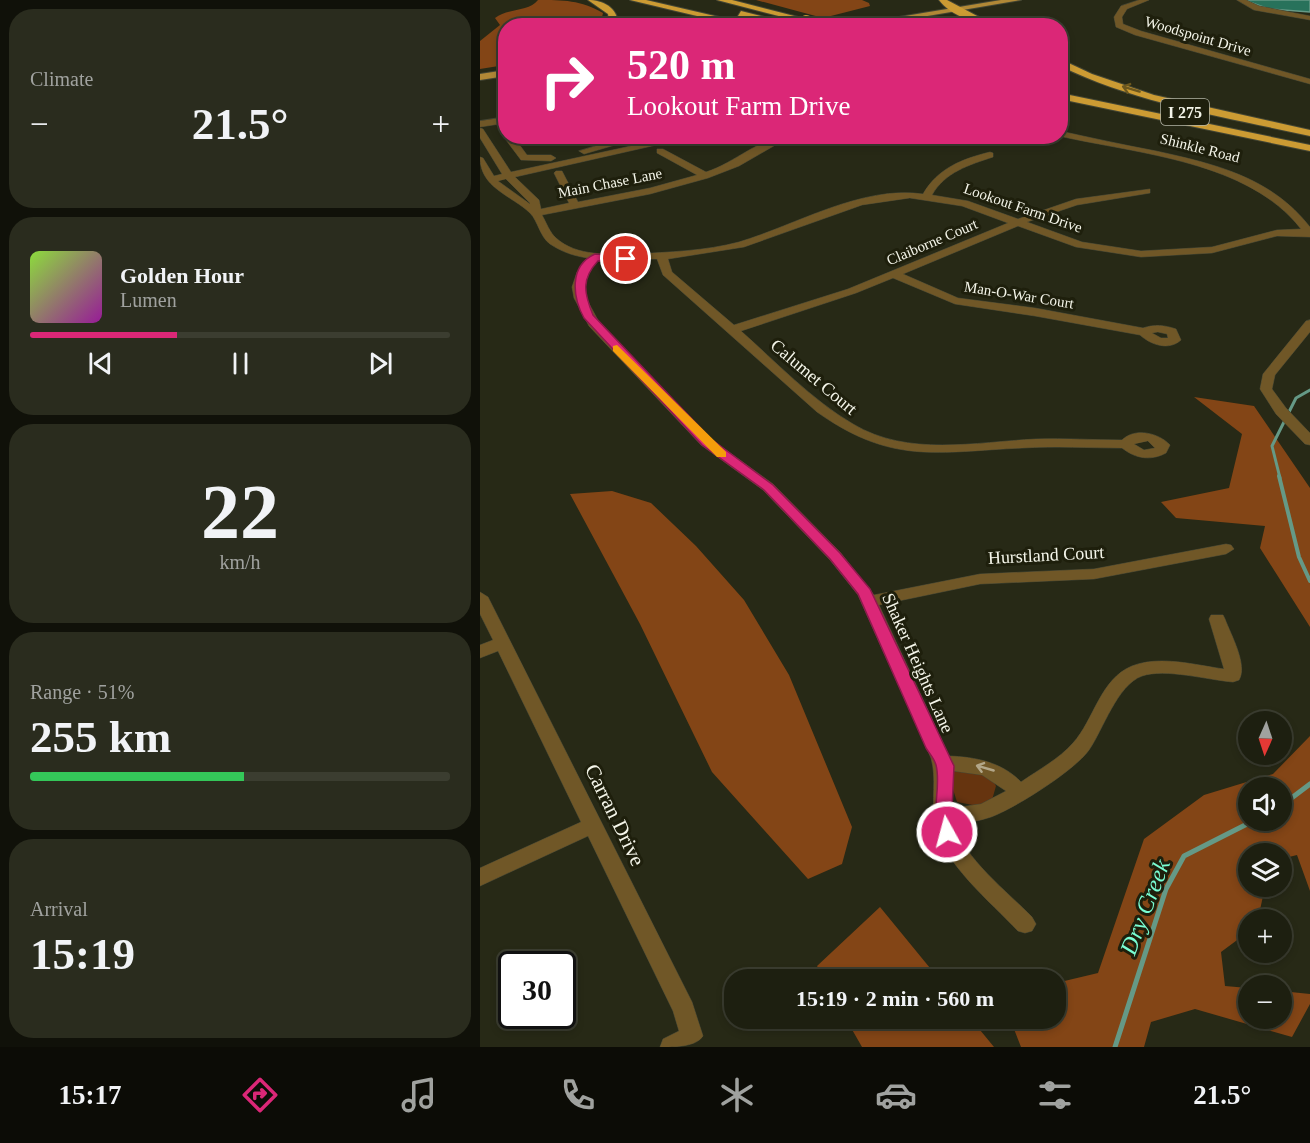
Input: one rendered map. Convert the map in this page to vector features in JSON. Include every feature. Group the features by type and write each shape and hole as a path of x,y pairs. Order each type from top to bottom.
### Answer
{"highway":[{"path":"592,0 610,10 614,18"},
{"path":"634,0 719,18"},
{"path":"680,0 756,18"},
{"path":"721,0 791,18"},
{"path":"739,0 800,18"},
{"path":"948,5 975,18"},
{"path":"1068,65 1107,82 1151,95 1310,134"},
{"name":"I 275","path":"1081,88 1223,119 1310,134"},
{"name":"I 275","path":"1068,98 1309,148"},
{"path":"1068,108 1309,148"}],"main road":[{"path":"848,18 980,0"},
{"path":"887,18 948,5 1004,0"},
{"path":"948,5 1017,0"},
{"path":"480,77 498,74"},
{"path":"480,82 498,79"}],"street":[{"name":"Woodspoint Drive","path":"1145,0 1124,8 1118,17 1119,25 1138,33 1310,82"},
{"path":"1241,0 1257,8 1310,18"},
{"path":"480,124 498,121"},
{"name":"Lookout Farm Drive","path":"480,131 508,176 535,202 536,213"},
{"name":"Shinkle Road","path":"1068,136 1205,164 1243,176 1262,186 1289,208 1310,233"},
{"path":"513,144 519,154 535,160 574,154 612,144"},
{"path":"493,179 655,144"},
{"name":"Main Chase Lane","path":"536,213 648,194 705,176 748,159 771,144"},
{"path":"660,151 705,176"},
{"path":"927,195 932,183 943,173 990,155"},
{"name":"Lookout Farm Drive","path":"480,160 500,189 536,213 554,243 572,252 595,257 626,259 712,251 754,242 875,198 927,195 964,202 1080,245 1141,254 1212,250 1277,233 1310,233"},
{"path":"559,173 575,205"},
{"name":"Claiborne Court","path":"732,330 852,291 1063,205 1146,191"},
{"name":"Shaker Heights Lane","path":"595,257 583,272 578,287 580,298 595,326 706,442 768,487 835,556 865,593 944,763 947,832 956,849 1025,924"},
{"name":"Calumet Court","path":"662,257 667,273 843,427 880,443 926,449 1038,443 1125,444"},
{"name":"Man-O-War Court","path":"893,274 955,301 1035,312 1144,332"},
{"path":"1310,324 1269,374 1266,389 1281,411 1310,441"},
{"name":"Hurstland Court","path":"868,602 980,579 1094,574 1226,549"},
{"name":"Carran Drive","path":"480,597 684,1009 692,1036 671,1047"},
{"path":"945,817 986,810 1079,750 1117,687 1130,674 1156,669 1233,676 1232,662 1217,619"},
{"path":"480,652 502,643"},
{"path":"944,763 989,768 1004,776 1018,791"},
{"path":"480,877 594,825"}],"shaded area":[{"path":"538,0 572,2 587,5 603,13 602,18 498,18 498,22 495,18 534,4"},
{"path":"756,0 862,0 870,6 823,18"},
{"path":"1244,0 1310,0 1310,12 1269,9"},
{"path":"498,27 498,66 480,69 480,41"},
{"path":"1194,397 1254,406 1310,488 1310,627 1260,548 1265,526 1176,518 1161,502 1229,488 1242,434"},
{"path":"612,491 651,503 696,546 744,600 789,675 852,827 842,864 808,879 712,772 640,624 570,494"},
{"path":"1310,736 1310,891 1297,855 1292,856 1292,843 1238,843 1238,897 1263,897 1260,909 1238,909 1238,939 1221,952 1225,986 1238,987 1238,1021 1195,1009 1151,1022 1144,1047 1021,1047 1014,1029 1066,1029 1066,981 1098,973 1144,839 1204,795 1238,785 1238,831 1292,831 1292,777 1263,777 1273,774 1282,765 1292,765 1292,754"},
{"path":"954,770 978,772 988,776 996,786 992,800 978,806 957,802 952,786"},
{"path":"880,907 931,969 819,969 817,966"},
{"path":"1292,992 1310,994 1310,1004 1292,1037 1264,1029 1292,1029"},
{"path":"852,1029 979,1029 994,1047 862,1047"}],"waterway":[{"name":"Dry Creek","path":"1280,478 1272,446 1296,398 1310,390"},
{"name":"Dry Creek","path":"1279,476 1299,557 1310,581"},
{"name":"Dry Creek","path":"1292,798 1310,784"},
{"name":"Dry Creek","path":"1115,1047 1166,889 1184,856 1238,829"}],"slow traffic":[{"path":"617,348 721,455"}],"route":[{"path":"626,259 595,257 586,267 579,282 579,293 588,316 706,442 768,487 835,556 865,593 934,748 945,766 943,810 947,832"}]}
